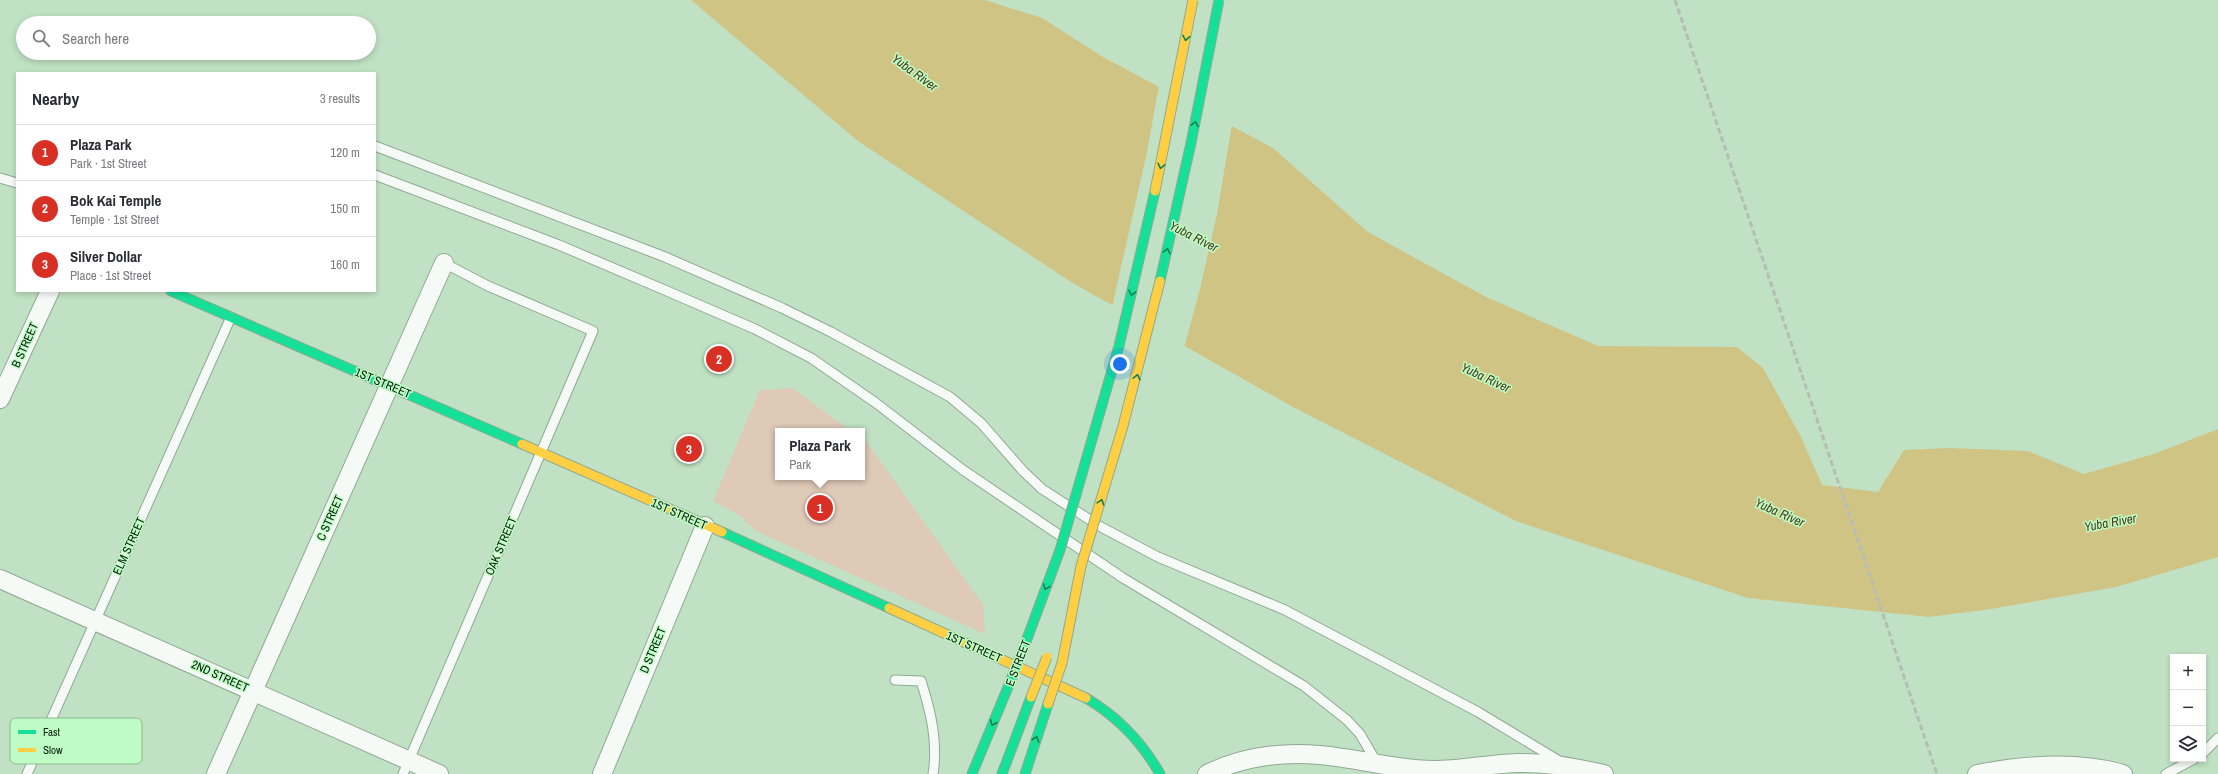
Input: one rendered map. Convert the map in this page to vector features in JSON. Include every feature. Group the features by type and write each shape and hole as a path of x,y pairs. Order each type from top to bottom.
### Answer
{"main road":[{"name":"E STREET","path":"972,774 1024,647 1060,550 1103,409 1127,318 1162,159 1193,0"},
{"path":"1060,622 1081,566 1109,480 1138,374 1182,190 1219,0"},
{"name":"1ST STREET","path":"173,292 390,386 705,526 1098,704 1129,729 1145,749 1160,774"},
{"path":"1025,774 1062,663 1081,566"},
{"name":"E STREET","path":"1002,774 1048,653"}],"street":[{"name":"C STREET","path":"216,774 444,263"},
{"name":"B STREET","path":"0,399 50,292"},
{"name":"D STREET","path":"602,774 705,526"},
{"name":"2ND STREET","path":"0,579 96,620 252,691 406,768 439,774"},
{"path":"1207,774 1240,760 1267,755 1317,754 1377,764 1433,770 1486,770 1517,763 1569,766 1604,774"},
{"path":"1977,774 2018,768 2065,770 2095,768 2123,774"}],"lane":[{"path":"376,146 665,257 782,308 831,332 956,400 981,423 1023,471 1042,489 1101,527 1158,557 1285,610 1466,705 1569,766"},
{"path":"376,175 559,245 667,290 755,329 811,358 876,403 963,470 1123,578 1304,686 1347,720 1360,734 1377,764"},
{"path":"0,178 16,183"},
{"name":"OAK STREET","path":"406,768 593,331 488,286 444,263"},
{"name":"ELM STREET","path":"52,718 231,317"},
{"path":"895,680 921,681 930,710 936,753 933,774"},
{"path":"2206,749 2217,739"},
{"path":"2166,774 2188,762"},
{"name":"ELM STREET","path":"27,774 31,764"}],"shaded area":[{"path":"792,388 847,428 775,428 775,480 865,480 866,441 983,605 985,634 756,531 739,515 713,501 760,390"}],"water":[{"name":"Yuba River","path":"691,0 985,0 1042,18 1103,57 1273,148 1368,232 1486,297 1598,346 1737,347 1763,368 1801,437 1822,485 1878,492 1904,450 1949,448 2028,451 2084,474 2154,454 2218,429 2218,557 2116,587 1991,609 1929,617 1748,598 1516,521 1293,407 1071,282 858,141"}],"pier":[{"path":"1159,85 1232,124 1217,214 1200,289 1184,348 1112,307 1147,152"}],"railway":[{"path":"1675,0 1937,774"}],"traffic: fast":[{"path":"1160,281 1191,143 1219,0"},
{"path":"1060,550 1119,346 1155,191"},
{"path":"173,292 522,444"},
{"path":"722,532 889,608"},
{"path":"1024,647 1060,550"},
{"path":"1008,687 1024,647"},
{"path":"972,774 1008,687"},
{"path":"1002,774 1031,697"},
{"path":"1086,698 1109,713 1128,731 1145,751 1160,774"},
{"path":"1025,774 1048,704"}],"traffic: slow":[{"path":"1155,191 1193,0"},
{"path":"1081,566 1123,426 1160,281"},
{"path":"522,444 722,532"},
{"path":"1062,663 1081,566"},
{"path":"889,608 1086,698"},
{"path":"1031,697 1047,657"},
{"path":"1048,704 1062,663"}],"place":[{"name":"Bok Kai Temple","path":"719,359"},
{"name":"Silver Dollar","path":"689,449"},
{"name":"Plaza Park","path":"820,508"}]}
